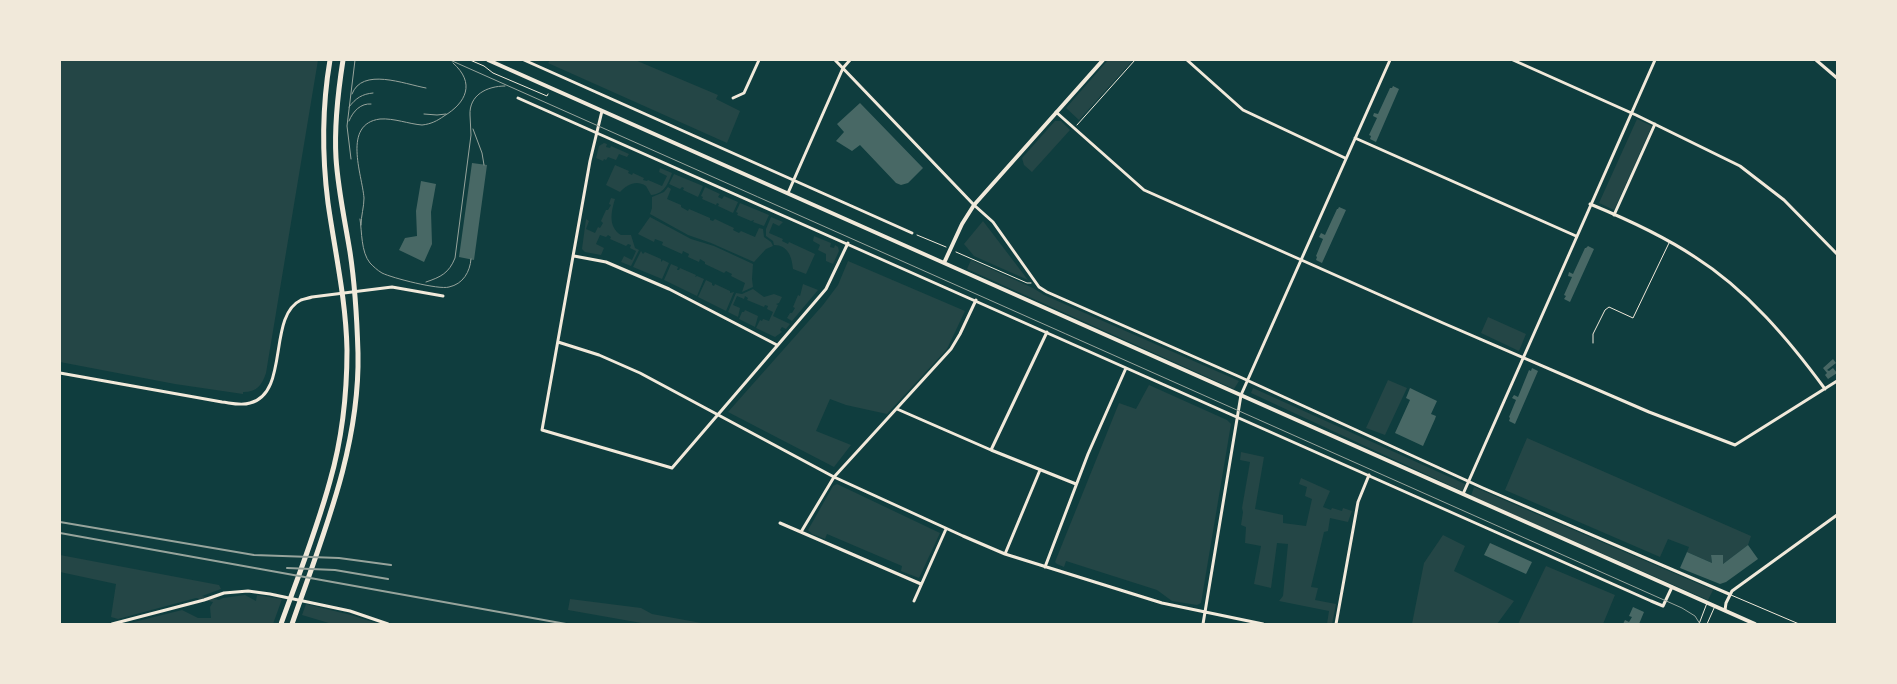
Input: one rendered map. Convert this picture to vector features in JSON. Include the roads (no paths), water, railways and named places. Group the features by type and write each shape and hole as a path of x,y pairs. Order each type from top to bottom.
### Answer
{"main road":[{"path":"281,624 330,480 341,425 345,381 347,350 342,293 328,204 323,143 324,105 330,60"},
{"path":"292,624 340,480 352,431 357,382 358,355 355,291 336,157 337,112 343,60"}],"street":[{"path":"488,60 1755,624"},
{"path":"524,60 912,233"},
{"path":"733,98 744,93 759,60"},
{"path":"835,60 974,205 993,222 1036,283 1047,292 1468,482 1729,594"},
{"path":"788,193 843,68 850,60"},
{"path":"944,263 962,224 974,205 1103,60"},
{"path":"1187,60 1243,110 1345,158"},
{"path":"1203,624 1241,395 1390,60"},
{"path":"1513,60 1655,124 1740,166 1784,200 1837,254"},
{"path":"1463,494 1655,60"},
{"path":"1816,60 1837,78"},
{"path":"518,98 1663,606 1672,587"},
{"path":"602,111 596,131 542,430 672,468 826,289 848,243"},
{"path":"1056,112 1144,190 1649,412 1735,445 1837,381"},
{"path":"1614,215 1655,124"},
{"path":"1355,138 1576,236"},
{"path":"1590,204 1670,242 1696,257 1734,286 1762,312 1825,389"},
{"path":"574,256 606,262 669,289 777,345"},
{"path":"60,374 222,402 248,404 262,397 270,386 283,328 293,307 301,301 342,293 392,287 443,296"},
{"path":"801,532 834,477 951,348 960,334 976,300"},
{"path":"991,450 1047,332"},
{"path":"558,342 599,355 640,373 834,477 1005,554 1162,604 1263,624"},
{"path":"1045,567 1076,484 1126,368"},
{"path":"897,409 1076,484"},
{"path":"1005,554 1040,470"},
{"path":"1336,624 1358,502 1369,476"},
{"path":"1725,610 1729,594 1733,590 1837,515"},
{"path":"780,524 921,584"},
{"path":"914,601 946,528"},
{"path":"112,624 232,592 259,592 294,598 350,611 388,624"}],"lane":[{"path":"1593,343 1593,334 1605,310 1609,307 1633,318 1637,313 1670,242"},
{"path":"1729,594 1799,624"},
{"path":"1699,624 1708,603"},
{"path":"1707,624 1715,606"}],"tram line":[{"path":"351,159 347,126 355,60"},
{"path":"450,60 1682,608 1695,616 1700,624"},
{"path":"361,225 364,198 357,151 361,130 368,123 380,119 425,125 436,121 452,111 463,99 466,85 460,70 453,63"},
{"path":"352,94 357,86 365,81 374,79 396,81 426,88"},
{"path":"426,282 444,274 455,258 471,135 470,108 480,93 498,86 505,86"},
{"path":"349,107 360,97 373,93"},
{"path":"349,121 358,108 371,104"},
{"path":"424,114 446,114"},
{"path":"473,129 482,153 484,165"},
{"path":"360,219 363,248 367,258 377,270 387,275 426,285 449,287 465,277 471,259"}],"railway":[{"path":"60,522 254,555 339,558 391,565"},
{"path":"60,533 566,624"},
{"path":"287,568 335,570 388,579"}]}
